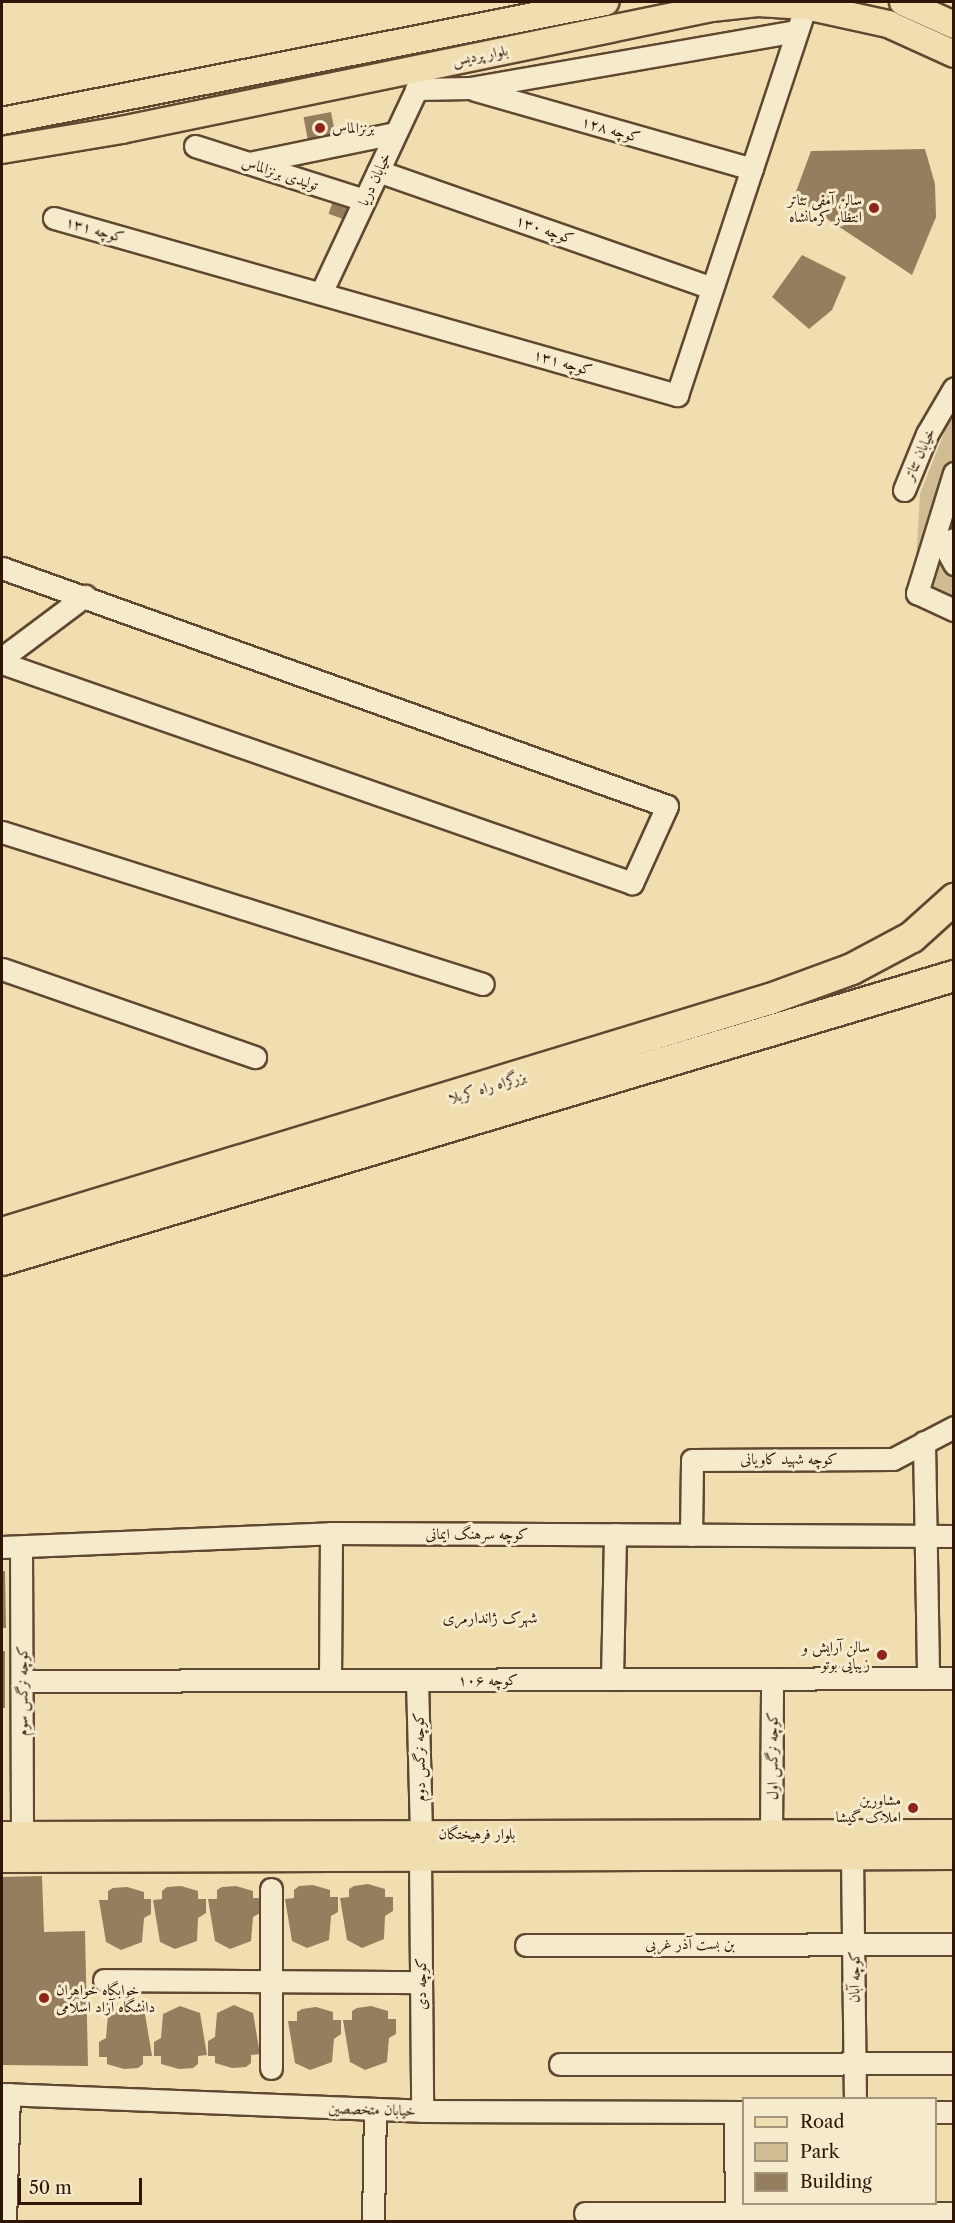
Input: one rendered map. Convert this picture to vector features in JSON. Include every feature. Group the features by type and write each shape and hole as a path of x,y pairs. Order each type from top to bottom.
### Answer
{"highway":[{"name":"بزرگراه راه کربلا","path":"2,1233 770,999 852,969 912,937 954,899"},
{"path":"912,937 954,923"},
{"name":"بزرگراه راه کربلا","path":"2,1260 954,976"}],"main road":[{"name":"بلوار پردیس","path":"2,121 605,2"},
{"path":"903,2 954,25"},
{"name":"بلوار پردیس","path":"2,150 121,130 712,8 758,3 806,6 888,24 954,54"},
{"path":"2,1217 57,1215"},
{"name":"بلوار فرهیختگان","path":"2,1859 771,1834 954,1833"},
{"name":"بلوار فرهیختگان","path":"12,1835 852,1856 954,1856"}],"street":[{"name":"کوچه ۱۳۱","path":"54,218 677,395 806,6"},
{"path":"416,89 470,88 797,32"},
{"name":"خیابان دریا","path":"321,293 427,65"},
{"name":"کوچه ۱۲۸","path":"470,88 752,169"},
{"path":"248,163 395,133"},
{"name":"تولیدی برنزالماس","path":"195,146 364,200"},
{"name":"کوچه ۱۳۰","path":"378,171 712,288"},
{"name":"خیابان تئاتر","path":"904,490 927,434 954,388"},
{"path":"952,485 943,543 917,594 954,610"},
{"path":"943,543 954,564"},
{"path":"2,568 667,806 632,883 2,663"},
{"path":"2,658 85,596"},
{"path":"2,832 483,984"},
{"path":"2,969 255,1057"},
{"name":"کوچه شهید کاویانی","path":"691,1535 692,1460 893,1459 954,1427"},
{"path":"924,1442 928,1678"},
{"path":"330,1680 331,1533"},
{"name":"کوچه سرهنگ ایمانی","path":"11,1547 331,1533 954,1536"},
{"path":"612,1679 615,1534"},
{"name":"کوچه نرگس سوم","path":"11,1547 21,1681 12,1739 12,1835"},
{"name":"کوچه ۱۰۶","path":"21,1681 954,1678"},
{"name":"کوچه نرگس اول","path":"771,1834 772,1679"},
{"name":"کوچه نرگس دوم","path":"417,1680 421,1846"},
{"name":"کوچه دی","path":"421,1846 422,2111"},
{"name":"کوچه آبان","path":"852,1856 855,2097"},
{"path":"271,1889 271,2068"},
{"name":"بن بست آذر غربی","path":"526,1945 954,1944"},
{"path":"104,1980 421,1982"},
{"path":"560,2064 954,2063"},
{"path":"4,2222 5,2094"},
{"name":"خیابان متخصصین","path":"5,2094 422,2111 739,2112"},
{"path":"373,2222 375,2109"},
{"path":"736,2218 739,2112"},
{"path":"937,2112 954,2112"},
{"path":"585,2213 736,2218 954,2213"}],"green space":[{"path":"953,410 953,617 914,597 920,494"}],"building":[{"name":"برنزالماس","path":"331,112 336,137 308,142 304,117"},
{"name":"سالن آمفی تئاتر انتظار کرمانشاه","path":"925,149 935,184 936,217 912,275 794,197 811,151"},
{"path":"336,193 361,202 354,223 328,214"},
{"path":"802,255 846,277 832,310 809,329 772,297"},
{"path":"2,1571 5,1571 6,1628 2,1628"},
{"path":"2,1651 5,1651 5,1708 2,1708"},
{"name":"خوابگاه خواهران دانشگاه آزاد اسلامی","path":"42,1876 44,1932 85,1931 88,2066 2,2065 2,1877"},
{"path":"368,1884 385,1889 385,1897 393,1897 393,1911 385,1916 384,1939 362,1948 347,1940 340,1898 349,1897 349,1889 354,1886"},
{"path":"313,1885 330,1890 330,1897 338,1897 338,1912 331,1916 329,1940 307,1948 292,1941 285,1899 294,1898 294,1890 299,1886"},
{"path":"181,1886 198,1891 198,1899 206,1899 206,1913 198,1918 197,1941 175,1949 160,1942 153,1900 162,1899 162,1891 167,1887"},
{"path":"236,1886 253,1891 253,1898 260,1898 260,1913 253,1917 251,1941 230,1949 215,1941 208,1899 217,1899 217,1890 222,1887"},
{"path":"127,1887 144,1892 144,1899 151,1899 151,1914 144,1918 142,1942 121,1950 106,1942 99,1900 108,1900 108,1891 113,1888"},
{"path":"234,2005 253,2013 260,2054 251,2055 251,2063 246,2067 232,2068 215,2063 215,2056 208,2056 208,2041 215,2037 217,2013"},
{"path":"126,2006 145,2014 152,2056 143,2056 143,2064 138,2068 124,2069 107,2064 107,2057 99,2057 99,2042 106,2038 108,2014"},
{"path":"180,2006 200,2013 207,2055 198,2056 198,2064 193,2068 179,2069 161,2064 161,2056 154,2056 154,2042 161,2038 163,2014"},
{"path":"371,2006 388,2011 388,2019 396,2019 396,2034 389,2038 387,2062 365,2070 350,2062 343,2020 352,2020 352,2011 357,2008"},
{"path":"316,2007 333,2012 333,2020 341,2020 341,2034 334,2039 332,2062 310,2070 295,2063 288,2021 297,2021 297,2012 302,2009"}],"place":[{"name":"برنزالماس","path":"320,128"},
{"name":"سالن آمفی تئاتر انتظار کرمانشاه","path":"874,208"},
{"name":"سالن آرایش و زیبایی بوتو","path":"882,1655"},
{"name":"مشاورین املاک گیشا","path":"913,1808"},
{"name":"خوابگاه خواهران دانشگاه آزاد اسلامی","path":"44,1998"}],"district":[{"name":"شهرک ژاندارمری","path":"490,1617"}]}
